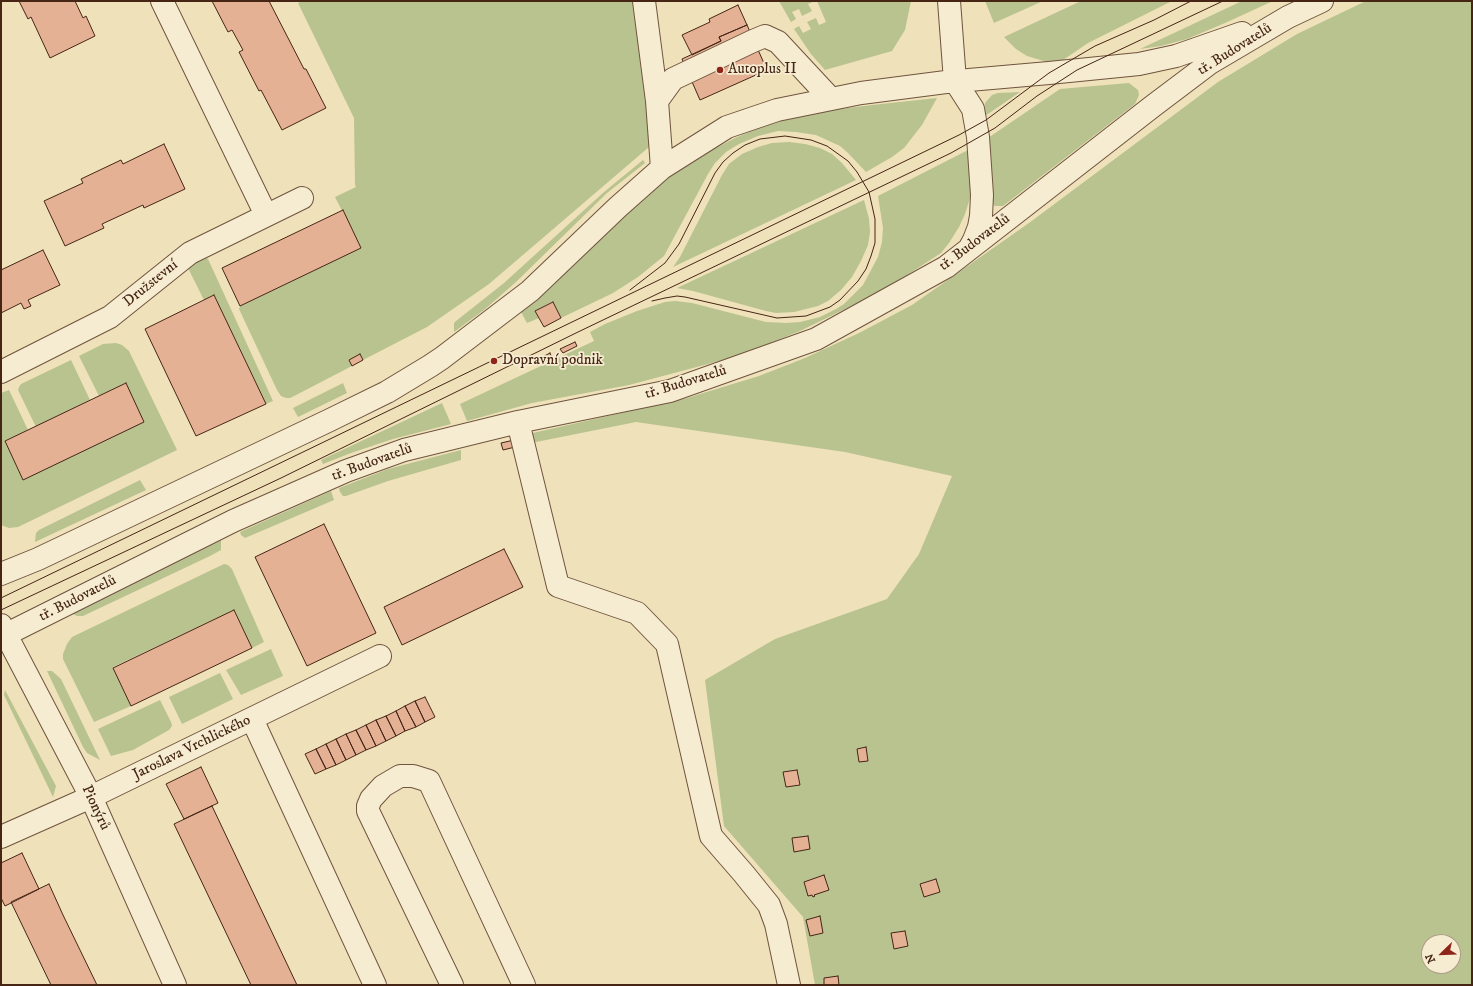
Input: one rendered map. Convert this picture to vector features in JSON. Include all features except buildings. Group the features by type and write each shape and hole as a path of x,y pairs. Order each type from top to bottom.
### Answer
{"street":[{"path":"162,1 266,215"},
{"path":"644,1 657,101 662,168"},
{"path":"949,1 954,81 973,109 978,137 982,195 981,216 974,240 967,251"},
{"name":"tř. Budovatelů","path":"3,632 233,521 346,471 404,450 518,422 670,391 816,339 946,267 1183,83 1210,64 1288,17 1322,1"},
{"name":"tř. Budovatelů","path":"1,574 38,559 330,420 387,392 436,362 530,291 618,207 662,168 727,127 777,110 861,93 954,81 1139,64 1176,56 1288,17"},
{"path":"657,101 673,79 766,36 778,42 831,99"},
{"name":"Družstevní","path":"1,372 110,317 190,253 302,198"},
{"path":"518,422 558,586 637,613 667,644 711,836 769,905 776,924 789,985"},
{"name":"Pionýrů","path":"3,632 91,797 175,985"},
{"name":"Jaroslava Vrchlického","path":"1,837 91,797 380,656"},
{"path":"252,719 375,985"},
{"path":"452,985 368,811 368,806 371,799 383,786 400,776 413,776 429,781 524,985"}],"green space":[{"path":"303,1 640,1 649,98 649,147 489,284 427,327 363,360 360,355 349,360 352,366 290,398 286,398 281,396 277,390 239,309 240,306 361,248 335,197 356,187 354,118 298,3"},
{"path":"779,1 815,1 808,4 812,11 802,16 799,9 792,12 796,19 791,22"},
{"path":"817,1 911,1 905,30 892,51 825,70 811,54 794,29 799,26 803,33 811,29 807,22 816,18 819,25 826,22"},
{"path":"985,1 1043,1 994,23"},
{"path":"1081,1 1172,1 1088,43 1063,60 1047,62 1027,56 1016,49 1004,37"},
{"path":"1242,1 1273,1 1187,39 1161,46 1140,49"},
{"path":"1366,1 1472,1 1472,985 815,985 803,917 724,826 705,680 775,639 887,599 919,554 952,476 845,452 636,422 536,442 532,442 524,435 687,398 759,376 805,358 859,333 912,305 1029,223 1218,82 1297,34"},
{"path":"1129,83 1138,90 1139,95 1135,104 1003,206 995,206 990,203 985,140 1060,89"},
{"path":"1020,92 985,116 985,103 992,95 998,93"},
{"path":"937,98 922,125 904,148 892,157 866,172 840,146 816,135 778,131 758,136 739,144 726,152 715,163 664,256 638,277 613,293 561,318 552,302 535,311 539,318 527,323 521,312 667,177 691,161 735,138 779,119 814,112"},
{"path":"789,142 820,148 832,154 842,163 856,180 673,267 680,257 729,164 742,154 758,147 772,143"},
{"path":"972,148 972,180 970,198 959,227 941,253 884,290 800,331 753,350 723,360 629,385 532,403 467,421 460,404 594,341 590,332 605,324 665,302 675,301 692,303 766,322 786,323 800,322 820,317 836,309 844,304 863,285 878,257 882,242 883,228 878,196"},
{"path":"643,160 645,163 607,193 516,282 484,310 454,332 454,323 456,321 504,283 604,192"},
{"path":"864,200 869,219 870,232 868,245 852,277 841,290 828,301 818,306 794,312 776,313 677,288"},
{"path":"204,256 208,259 273,401 266,404 214,295 204,300 188,268"},
{"path":"116,343 122,345 129,351 177,450 18,527 9,528 1,525 1,393 9,390 28,430 5,441 23,480 126,383 99,396 79,356 103,344"},
{"path":"71,360 90,400 36,427 18,390 19,387 21,384"},
{"path":"343,383 347,393 298,417 293,408"},
{"path":"442,403 451,424 393,439 323,464 321,460"},
{"path":"461,450 461,460 388,481 346,496 343,496 340,492 339,488 388,469"},
{"path":"140,480 146,490 35,542 36,533 39,530"},
{"path":"331,491 334,500 245,538 241,535 240,532"},
{"path":"221,540 221,550 210,556 83,616 77,616 71,613"},
{"path":"224,564 228,565 232,569 264,642 252,648 234,610 113,667 131,706 94,722 63,659 63,654 67,644 72,637"},
{"path":"271,649 283,676 241,695 226,670"},
{"path":"47,671 52,671 61,679 100,760 87,753 83,747"},
{"path":"220,673 233,699 182,724 169,697"},
{"path":"5,690 56,786 53,797 4,695"},
{"path":"160,700 171,722 172,726 169,730 133,750 111,756 98,729"}],"tram line":[{"path":"1,598 959,135 986,120 1049,73 1095,46 1154,20 1191,1"},
{"path":"1,610 281,478 578,332 951,153 995,128 1037,96 1077,70 1223,1"},
{"path":"630,290 665,263 679,244 715,173 723,162 745,145 760,139 785,136 811,140 827,146 848,161 857,172 869,192 875,219 875,243 871,256 866,269 858,281 840,300 830,307 806,316 777,318 685,297 677,296 652,301"}],"place":[{"name":"Autoplus II","path":"720,70"},
{"name":"Dopravní podnik","path":"494,361"}]}
